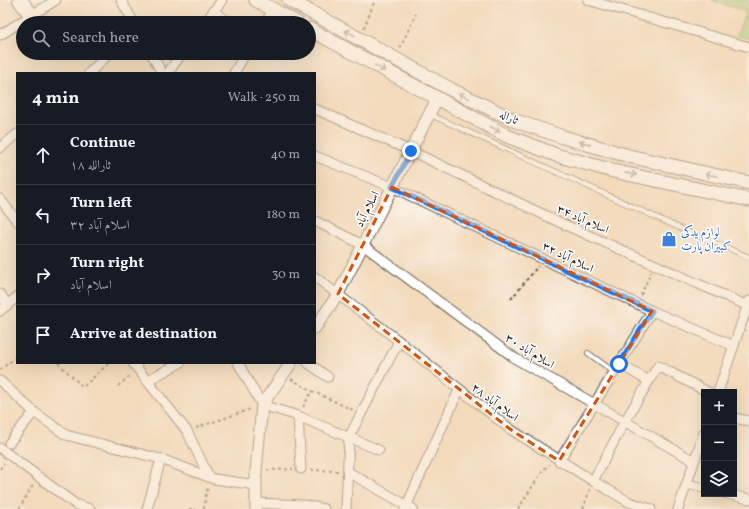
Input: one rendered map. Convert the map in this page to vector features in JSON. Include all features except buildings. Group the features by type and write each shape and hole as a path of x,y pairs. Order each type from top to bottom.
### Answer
{"main road":[{"path":"20,0 31,15"},
{"path":"256,0 284,16"},
{"name":"ثاراله","path":"289,0 452,90 516,120 563,137 629,156 749,183"},
{"name":"ثاراله","path":"316,33 507,136 556,155 613,171 749,200"},
{"path":"688,188 692,170"}],"street":[{"path":"31,15 56,0"},
{"path":"120,0 130,16"},
{"path":"209,16 222,0"},
{"path":"588,0 749,47"},
{"path":"269,16 273,10"},
{"path":"213,11 220,16"},
{"path":"0,35 16,25"},
{"path":"90,72 103,60"},
{"path":"155,60 161,72"},
{"path":"169,72 177,60"},
{"path":"235,72 242,60"},
{"name":"اسلام آباد","path":"316,327 338,294 437,99"},
{"name":"اسلام آباد ۳۴","path":"316,109 411,151 561,223 748,304"},
{"path":"0,148 16,135"},
{"name":"اسلام آباد ۳۲","path":"316,156 392,187 652,311 734,346"},
{"path":"0,199 16,220"},
{"name":"اسلام آباد ۳۰","path":"316,222 363,245 516,359 694,461"},
{"name":"اسلام آباد ۲۸","path":"316,278 399,340 510,429 593,481 627,505 651,509"},
{"path":"0,294 8,305"},
{"path":"0,311 16,298"},
{"path":"719,389 748,304"},
{"path":"559,461 652,311"},
{"path":"346,509 349,437 399,340"},
{"path":"148,380 178,364"},
{"path":"239,364 262,405 298,416 379,450"},
{"path":"290,364 262,405 256,485 256,506 324,509"},
{"path":"309,364 328,377"},
{"path":"619,364 649,381"},
{"path":"136,366 187,431 212,478"},
{"path":"593,481 625,421 658,366 702,389"},
{"path":"0,381 34,412 66,435 161,459 212,478 256,485"},
{"path":"348,472 408,508 460,390"},
{"path":"9,443 34,412"},
{"path":"298,416 301,469"},
{"path":"737,419 749,421"},
{"path":"678,509 701,441"},
{"path":"0,448 75,504 90,509"},
{"path":"147,509 161,459"},
{"path":"686,484 701,487"},
{"path":"737,496 749,499"}],"lane":[{"path":"430,114 684,230 749,257"},
{"path":"588,353 614,372"}],"path":[{"path":"359,38 375,0"},
{"path":"396,58 416,14"},
{"path":"511,299 544,259"},
{"path":"637,304 655,264"},
{"path":"0,370 16,357"},
{"path":"59,364 83,387 108,364"},
{"path":"118,386 136,366"},
{"path":"283,374 312,391 361,414"},
{"path":"298,416 312,391"},
{"path":"187,431 262,405"},
{"path":"518,509 544,469 559,461"},
{"path":"19,509 38,477"},
{"path":"204,509 206,492 212,478"},
{"path":"583,509 593,481"},
{"path":"190,509 196,509"}],"highlighted area":[{"path":"392,187 652,311 559,461 510,429 338,294"}],"green space":[{"path":"711,0 749,0 749,39 737,35 746,11"}],"place":[{"name":"لوازم یدکی کبیران پارت","path":"669,239"}],"route":[{"path":"411,151 392,187 652,311 619,364"}]}
